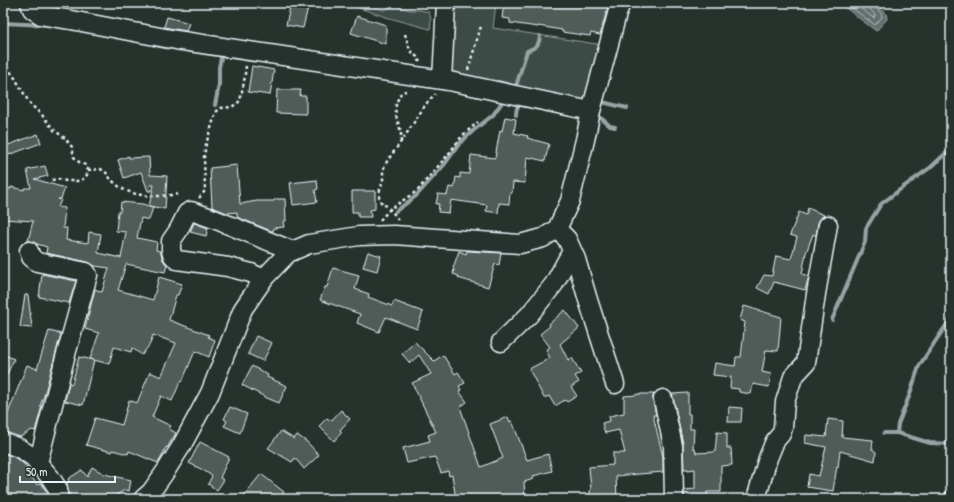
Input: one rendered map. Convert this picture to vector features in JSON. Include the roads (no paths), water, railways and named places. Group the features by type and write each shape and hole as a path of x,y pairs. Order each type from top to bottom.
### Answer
{"street":[{"path":"30,3 32,9 41,15 176,40 436,83 464,84 591,111"},
{"path":"436,83 446,3"},
{"path":"143,499 151,492 165,472 182,445 210,393 243,309 263,279 288,253 309,244 359,236 394,235 520,244 543,238 557,229 570,201 591,111 621,3"},
{"path":"263,279 252,273 228,267 177,260 172,256 171,241 187,213 191,212 214,219 292,251"},
{"path":"756,499 774,441 781,434 783,428 785,402 793,378 806,363 828,225"},
{"path":"557,229 567,239 576,259 615,384"},
{"path":"29,251 31,257 37,262 86,272 88,275 68,344 38,463"},
{"path":"501,342 529,315 554,284 572,251"},
{"path":"663,399 673,446 674,499"},
{"path":"3,442 19,448 33,457 58,489 58,499"}],"water":[{"path":"839,3 876,3 886,13 887,19 876,31"}],"waterway":[{"path":"3,23 46,25 66,28"},
{"path":"516,86 527,51 536,46 539,42 540,36"},
{"path":"155,45 170,48"},
{"path":"215,105 219,85 219,67 222,54"},
{"path":"498,82 514,86"},
{"path":"396,211 416,196 444,165 459,144 493,115 505,98"},
{"path":"602,102 627,108"},
{"path":"516,115 517,108 522,103"},
{"path":"601,118 610,126 615,127"},
{"path":"832,320 865,242 866,228 881,204 931,167 945,154 951,153"},
{"path":"897,433 898,424 919,366 951,318"},
{"path":"884,433 897,433 930,443 951,444"}]}
